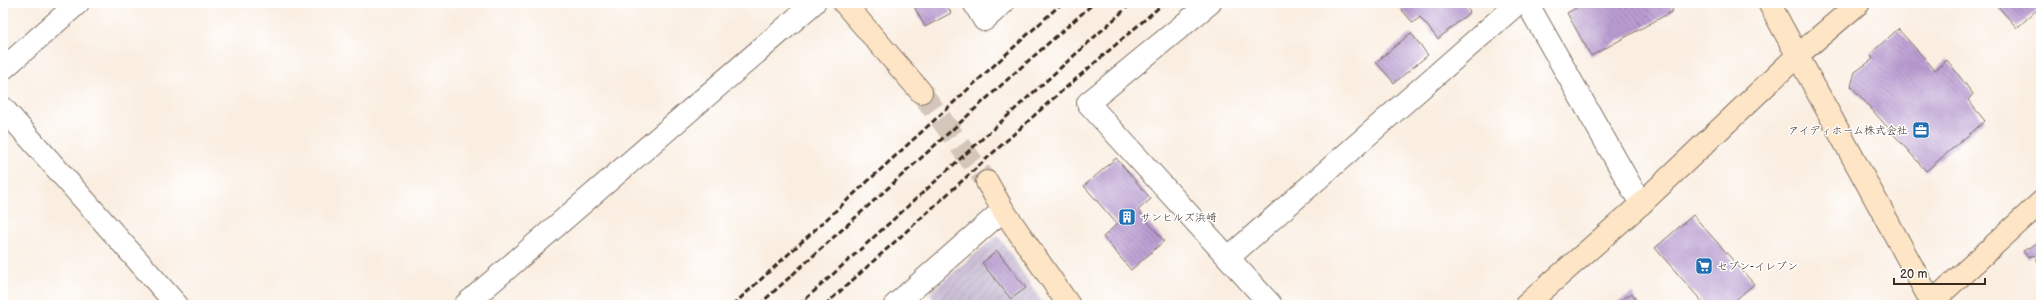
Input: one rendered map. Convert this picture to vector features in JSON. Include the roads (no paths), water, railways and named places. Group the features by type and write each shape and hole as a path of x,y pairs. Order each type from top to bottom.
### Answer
{"street":[{"path":"3,69 78,3"},
{"path":"465,305 814,3"},
{"path":"844,3 921,92"},
{"path":"974,3 984,20 1003,3"},
{"path":"1210,3 1088,103 1271,305"},
{"path":"1229,257 1518,3"},
{"path":"1527,3 1641,204"},
{"path":"1769,3 1931,304 2041,202"},
{"path":"1526,305 1641,204 1798,55 1859,3"},
{"path":"3,108 177,305"},
{"path":"987,182 1003,210 1069,305"},
{"path":"895,305 1003,210"}],"tunnel":[{"path":"921,92 987,182"}],"railway":[{"path":"733,305 1062,3"},
{"path":"759,305 1094,3"},
{"path":"799,305 1132,3"},
{"path":"825,305 1047,104 1164,3"}],"place":[{"name":"アイディホーム株式会社","path":"1921,130"},
{"name":"サンヒルズ浜崎","path":"1127,217"},
{"name":"セブン-イレブン","path":"1704,266"}]}
